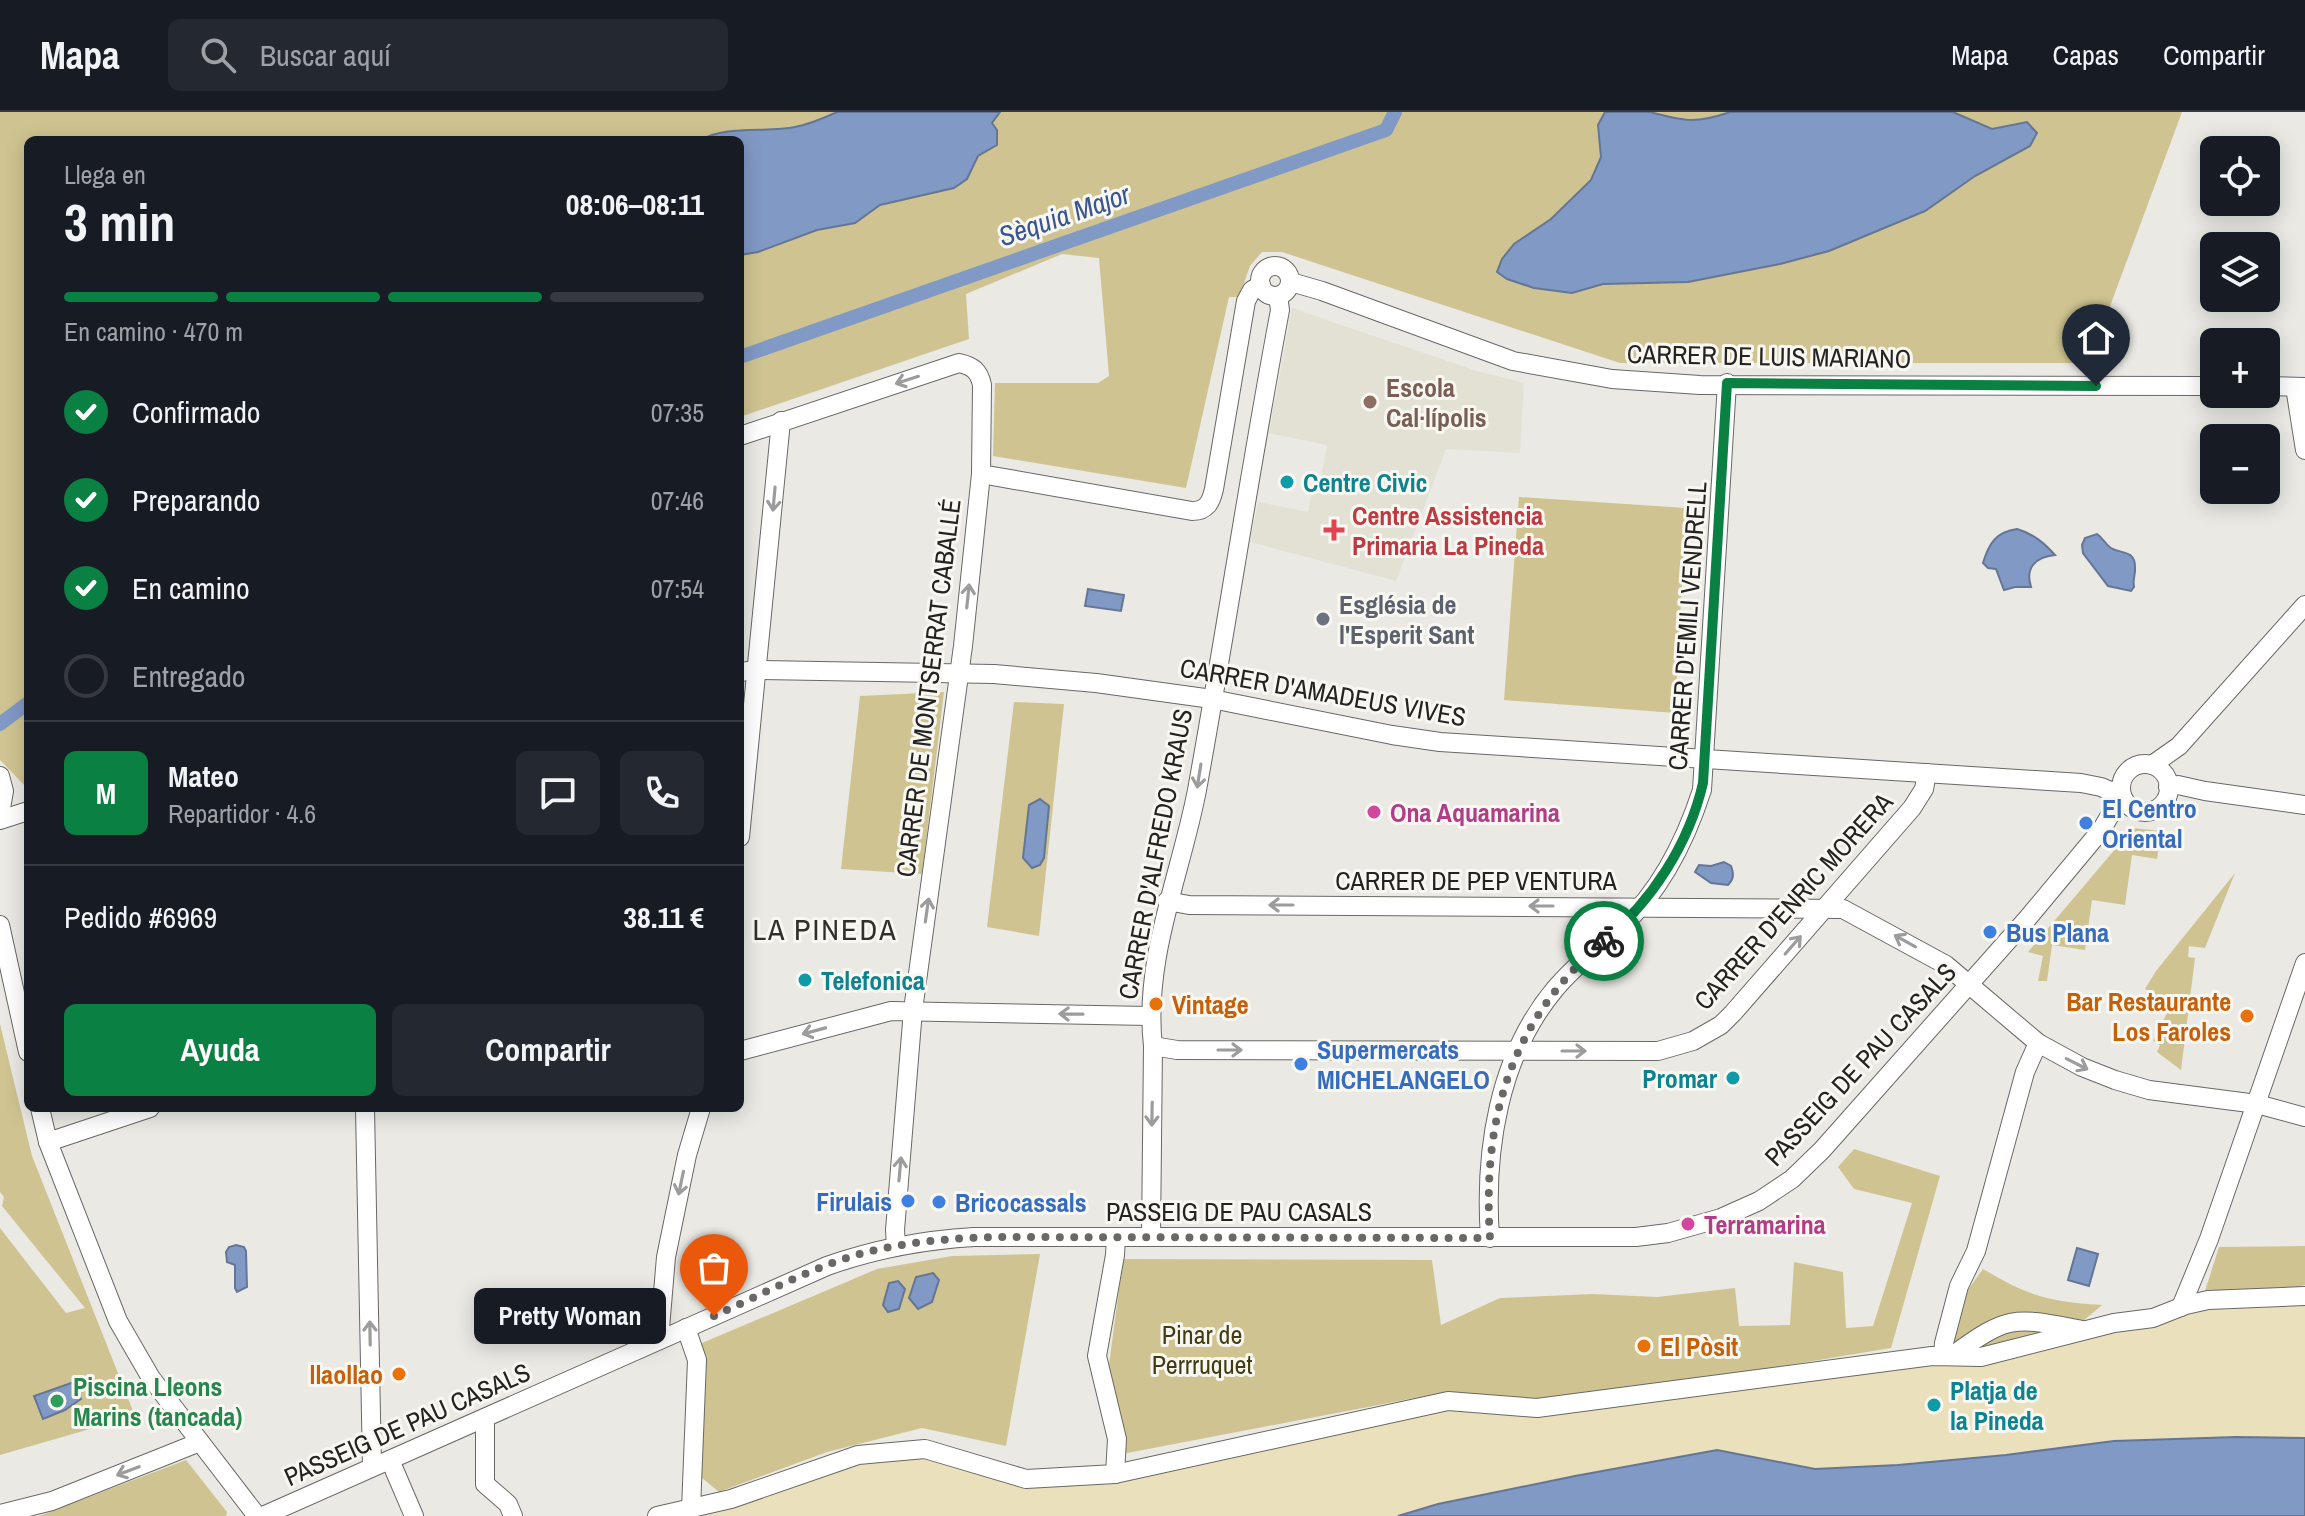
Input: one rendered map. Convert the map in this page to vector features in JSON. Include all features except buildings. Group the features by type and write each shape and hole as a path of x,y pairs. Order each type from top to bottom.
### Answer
{"street":[{"path":"1275,266 1288,273 1284,289 1269,295 1261,285 1263,273 1275,266"},
{"path":"981,474 1192,511 1206,507 1214,489 1246,301 1252,290 1261,285"},
{"name":"CARRER DE LUIS MARIANO","path":"1284,289 1322,291 1521,363 1634,381 1700,385 2200,386"},
{"name":"CARRER D'ALFREDO KRAUS","path":"1151,1237 1153,1046 1149,1016 1167,901 1191,820 1284,289"},
{"name":"CARRER DE MONTSERRAT CABALLÉ","path":"781,421 959,363 970,366 980,374 981,474 913,1010 896,1246"},
{"name":"CARRER D'EMILI VENDRELL","path":"1490,1238 1496,1124 1516,1051 1556,989 1581,961 1622,927 1640,907 1686,833 1702,790 1727,383"},
{"path":"2280,386 2300,387 2305,450"},
{"path":"744,435 781,421 749,671 744,763"},
{"path":"2177,752 2167,791 2154,810 2134,809 2123,797 2121,782 2124,776 2136,766 2152,765 2177,752 2305,605"},
{"name":"CARRER D'AMADEUS VIVES","path":"749,671 958,673 1096,683 1212,699 1422,740 2096,786 2123,797"},
{"path":"2177,752 2197,790"},
{"path":"2152,765 2162,772 2167,791"},
{"name":"CARRER D'ENRIC MORERA","path":"1153,1046 1177,1050 1658,1051 1693,1041 1727,1020 1826,907 1918,800 1927,773"},
{"name":"CARRER D'AMADEUS VIVES","path":"2096,786 2124,776"},
{"path":"2,783 24,802"},
{"path":"2,783 0,817 24,812"},
{"path":"2096,786 2107,802 2105,824"},
{"path":"2167,791 2197,790 2305,805"},
{"name":"PASSEIG DE PAU CASALS","path":"260,1516 865,1252 964,1238 1620,1237 1668,1233 1721,1218 1759,1201 1792,1179 1822,1150 1970,984 2105,824 2123,797"},
{"name":"PASSEIG DE PAU CASALS","path":"2105,824 2141,811"},
{"name":"CARRER DE PEP VENTURA","path":"1167,901 1189,905 1843,909 1933,956 2038,1043 2082,1067 2132,1086 2257,1104 2305,1117"},
{"path":"0,925 24,1034"},
{"path":"2181,1307 2209,1239 2305,963"},
{"path":"744,1050 891,1011 1149,1016"},
{"path":"1948,1356 1944,1343 1959,1286 1976,1251 2025,1072 2038,1043"},
{"path":"41,1112 48,1142 118,1321 151,1378 260,1516"},
{"path":"48,1142 138,1112"},
{"path":"365,1112 372,1467"},
{"path":"659,1340 666,1257 687,1155 700,1112"},
{"path":"1115,1474 1117,1439 1097,1356 1116,1237"},
{"path":"657,1516 731,1499 858,1455 925,1449 1026,1479 1115,1474 1448,1401 1537,1408 1948,1356 1981,1357 2114,1323 2153,1318 2208,1300 2305,1296"},
{"path":"1948,1356 1985,1332 2009,1321 2026,1320 2088,1331"},
{"path":"686,1328 697,1360 691,1509"},
{"path":"485,1418 485,1484 508,1504 513,1516"},
{"path":"0,1514 52,1501 200,1442"},
{"path":"390,1460 414,1516"}],"shaded area":[{"name":"Escola Cal·lípolis","path":"1292,308 1477,371 1524,383 1520,453 1446,449 1396,581 1250,542 1258,502 1308,512 1313,487 1319,488 1327,445 1269,433"}],"green space":[{"path":"0,112 2182,112 2089,363 1620,363 1282,252 1262,252 1250,266 1239,297 1229,297 1186,488 993,456 995,383 1098,383 1109,376 1099,258 1062,254 966,294 969,339 744,416 744,136 24,136 24,785 0,760"},
{"path":"1519,497 1686,508 1675,713 1504,700"},
{"path":"944,692 922,874 841,869 860,696"},
{"path":"1014,702 1064,704 1039,936 987,927"},
{"path":"2133,828 2161,831 2157,859 2132,855 2125,905 2092,900 2085,950 2052,945 2047,981 2038,981 2043,956 2028,952"},
{"path":"2235,873 2205,948 2189,946 2188,957 2195,958 2181,1070 2157,1052 2160,1045 2153,1041 2172,1003 2145,989"},
{"path":"0,1024 32,1156 135,1416 0,1455 0,1228 66,1313 85,1308 2,1206"},
{"name":"Pinar de Perrruquet","path":"1854,1149 1940,1176 1891,1348 1590,1398 1527,1398 1446,1392 1122,1454 1109,1365 1123,1259 1432,1260 1441,1325 1500,1298 1593,1294 1657,1297 1735,1288 1739,1326 1790,1325 1794,1262 1843,1272 1846,1328 1873,1326 1912,1203 1854,1189 1838,1167"},
{"path":"2305,1246 2305,1285 2205,1291 2219,1247"},
{"path":"1040,1254 1006,1446 922,1428 827,1452 719,1492 701,1477 702,1343 877,1269 952,1256"},
{"path":"1983,1269 2013,1286 2040,1296 2102,1305 2076,1327 1996,1349 1948,1347 1962,1298"},
{"path":"186,1460 227,1512 226,1516 39,1516"}],"sand":[{"name":"Platja de la Pineda","path":"2305,1296 2305,1438 2114,1441 2006,1455 1815,1469 1717,1450 1439,1504 1398,1516 657,1516 775,1483 925,1449 1026,1479 1115,1474 1448,1401 1537,1408 1981,1357 2186,1305"}],"water":[{"path":"837,112 1000,112 992,123 997,130 997,145 978,156 967,179 954,188 880,205 855,223 817,230 744,254 744,136 709,136 722,132 783,129 811,123"},
{"path":"1605,112 1650,112 1690,120 1730,112 1953,112 1992,129 2027,122 2037,133 2030,146 1975,176 1925,211 1829,251 1688,282 1603,284 1572,293 1534,288 1507,279 1497,272 1502,259 1514,244 1551,219 1591,180 1601,157 1598,125"},
{"path":"2017,529 2038,539 2055,555 2042,558 2033,565 2029,574 2031,587 2004,590 1996,569 1988,568 1983,563 1994,540"},
{"path":"2097,534 2111,548 2133,558 2134,587 2131,591 2108,586 2083,553 2085,538"},
{"path":"1088,589 1124,595 1121,611 1085,606"},
{"path":"1040,799 1049,806 1044,858 1040,865 1032,868 1023,858 1029,805"},
{"path":"1724,862 1731,866 1733,872 1728,885 1711,883 1695,872 1699,865 1711,866"},
{"path":"236,1245 244,1247 246,1251 247,1287 237,1292 235,1265 227,1262 226,1252"},
{"path":"2077,1248 2098,1254 2089,1286 2068,1280"},
{"path":"933,1273 939,1280 932,1302 918,1309 909,1298 916,1277"},
{"path":"898,1281 905,1289 899,1309 888,1312 883,1305 889,1283"},
{"name":"Piscina Lleons Marins (tancada)","path":"74,1382 81,1399 43,1419 34,1396"},
{"path":"2305,1438 2305,1516 1398,1516 1438,1504 1717,1450 1815,1469 2006,1455 2114,1441"}],"waterway":[{"name":"Sèquia Major","path":"744,356 1386,130 1395,112"},
{"name":"Sèquia Major","path":"0,724 24,706"}],"way so far":[{"path":"714,1316 865,1252 954,1238 1490,1238 1491,1162 1496,1124 1516,1051 1546,1001 1581,961 1604,941"}],"place":[{"name":"Escola Cal·lípolis","path":"1370,402"},
{"name":"Centre Civic","path":"1287,482"},
{"name":"Centre Assistencia Primaria La Pineda","path":"1334,530"},
{"name":"Església de l'Esperit Sant","path":"1323,619"},
{"name":"Ona Aquamarina","path":"1374,812"},
{"name":"El Centro Oriental","path":"2086,823"},
{"name":"Bus Plana","path":"1990,932"},
{"name":"Telefonica","path":"805,980"},
{"name":"Vintage","path":"1156,1004"},
{"name":"Bar Restaurante Los Faroles","path":"2247,1016"},
{"name":"Supermercats MICHELANGELO","path":"1301,1064"},
{"name":"Promar","path":"1733,1078"},
{"name":"Firulais","path":"908,1201"},
{"name":"Bricocassals","path":"939,1202"},
{"name":"Terramarina","path":"1688,1224"},
{"name":"Pretty Woman","path":"714,1316"},
{"name":"El Pòsit","path":"1644,1346"},
{"name":"llaollao","path":"399,1374"},
{"name":"Piscina Lleons Marins (tancada)","path":"57,1401"},
{"name":"Platja de la Pineda","path":"1934,1405"}],"district":[{"name":"LA PINEDA","path":"825,929"}],"route":[{"path":"1604,941 1640,907 1668,865 1693,816 1703,783 1727,383 2096,386"}]}
